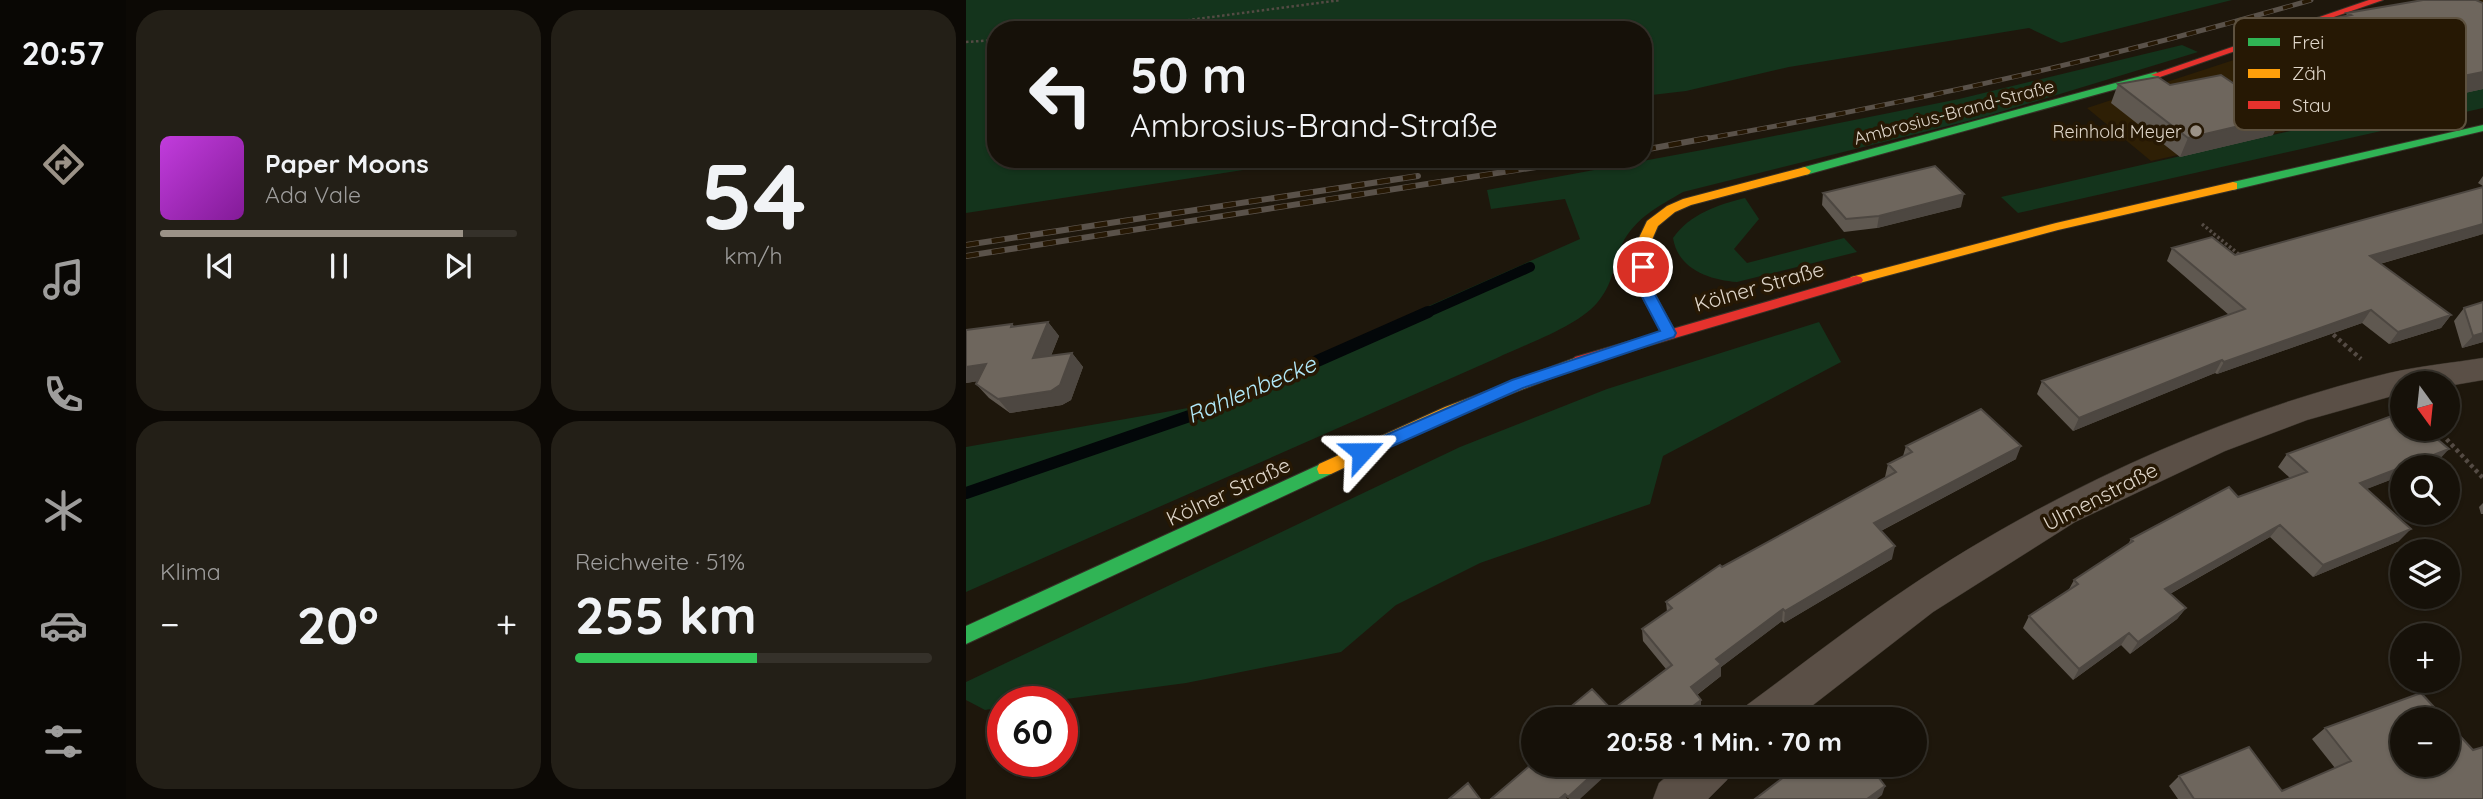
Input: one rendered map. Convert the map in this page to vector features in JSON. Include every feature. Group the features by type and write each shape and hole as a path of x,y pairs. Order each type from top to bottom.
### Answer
{"main road":[{"name":"Ambrosius-Brand-Straße","path":"2325,18 2378,0"},
{"name":"Ambrosius-Brand-Straße","path":"1669,333 1645,289 1644,242 1652,224 1671,209 1687,202 2125,86 2234,49"},
{"name":"Kölner Straße","path":"966,635 1451,411 1568,365 1817,290 2171,199 2483,128"}],"street":[{"name":"Ulmenstraße","path":"2460,373 2483,369"},
{"name":"Ulmenstraße","path":"1778,707 1920,600 2063,512 2213,442 2297,411 2390,384"},
{"path":"1675,799 1699,777"}],"path":[{"path":"1181,21 1341,0"},
{"path":"966,42 987,41"},
{"path":"2171,199 2246,260"},
{"path":"2319,322 2390,384"},
{"path":"2448,441 2483,478"}],"shaded area":[{"path":"2417,0 2483,0 2483,87 2466,91 2466,18 2362,18"},
{"path":"2234,60 2234,130 2290,130 2151,161 2087,108"}],"green space":[{"path":"966,0 2232,0 2061,43 2029,28 1789,67 1686,91 1652,95 1652,21 987,21 987,168 1256,168 966,213"},
{"path":"2182,45 2198,52 1984,117 1683,192 1648,214 1627,235 1603,295 1577,320 1536,341 966,592 966,447 1205,405 1580,239 1565,199 1491,209 1487,190 1605,168 1652,168 1652,159 1959,99"},
{"path":"2483,87 2483,108 2466,112 2466,91"},
{"path":"2295,130 2386,130 2018,213 2001,197"},
{"path":"1745,198 1759,219 1734,249 1747,263 1844,238 1857,252 1737,282 1716,279 1688,265 1676,249 1673,238 1687,223 1705,212"},
{"path":"1819,322 1841,362 1663,456 1650,504 1480,563 1396,605 1341,652 1186,683 1078,697 1078,686 987,686 985,710 966,700 966,682 1460,447 1607,389"}],"building":[{"path":"2423,0 2476,0 2483,3 2483,72 2466,75 2466,18 2336,18 2351,15 2347,13"},
{"path":"2221,75 2234,84 2234,127 2188,138 2118,84 2158,77 2170,85"},
{"path":"1935,166 1964,194 1879,216 1846,219 1823,193"},
{"path":"2483,187 2483,224 2370,256 2451,315 2398,332 2371,310 2224,362 2222,360 2079,418 2042,381 2245,309 2172,248 2212,237 2235,255"},
{"path":"2483,302 2483,333 2473,336 2464,308"},
{"path":"1048,322 1033,358 1072,353 1060,385 1051,391 998,399 976,384 986,364 966,367 966,330"},
{"path":"1981,409 2021,446 1874,523 1895,546 1785,611 1783,609 1716,659 1721,664 1691,687 1701,700 1692,707 1616,707 1672,665 1642,629 1672,608 1666,602 1720,565 1722,567 1896,472 1888,464 1912,452 1906,446"},
{"path":"2390,417 2390,441 2439,441 2449,449 2433,455 2390,455 2390,472 2360,483 2390,510 2390,525 2407,525 2411,529 2323,565 2280,525 2165,589 2186,608 2138,642 2129,633 2079,669 2029,616 2078,584 2074,580 2133,541 2131,539 2229,487 2238,497 2307,472 2287,454"},
{"path":"1592,689 1609,707 1570,707"},
{"path":"2421,693 2434,707 2390,707 2390,777 2460,777 2460,736 2473,750 2483,747 2483,799 2194,799 2179,776 2249,747 2282,791 2351,761 2325,728"},
{"path":"1521,773 1521,777 1590,777 1568,797 1565,794 1559,799 1491,799"},
{"path":"1784,777 1878,777 1885,786 1867,799 1755,799"},
{"path":"1468,783 1480,799 1449,799"}],"waterway":[{"name":"Rahlenbecke","path":"1424,314 1530,267"},
{"name":"Rahlenbecke","path":"966,493 1204,411 1428,312"}],"railway":[{"path":"2246,18 2311,0"},
{"path":"1698,140 2006,79 2234,21"},
{"path":"1652,148 1708,138"},
{"path":"966,256 1529,168"},
{"path":"966,245 1418,176"}],"traffic: fast":[{"path":"1805,171 2156,75"},
{"path":"2233,186 2483,128"},
{"path":"966,635 1325,469"}],"traffic: slow":[{"path":"1669,333 1645,289 1644,242 1652,224 1671,209 1687,202 1805,171"},
{"path":"1856,280 2056,227 2233,186"},
{"path":"1325,469 1451,411 1580,361"}],"traffic: jam":[{"path":"2325,18 2378,0"},
{"path":"2156,75 2234,49"},
{"path":"1580,361 1856,280"}],"place":[{"name":"Reinhold Meyer","path":"2196,131"}],"route":[{"path":"1362,452 1518,384 1669,333 1645,289 1643,267"}]}
